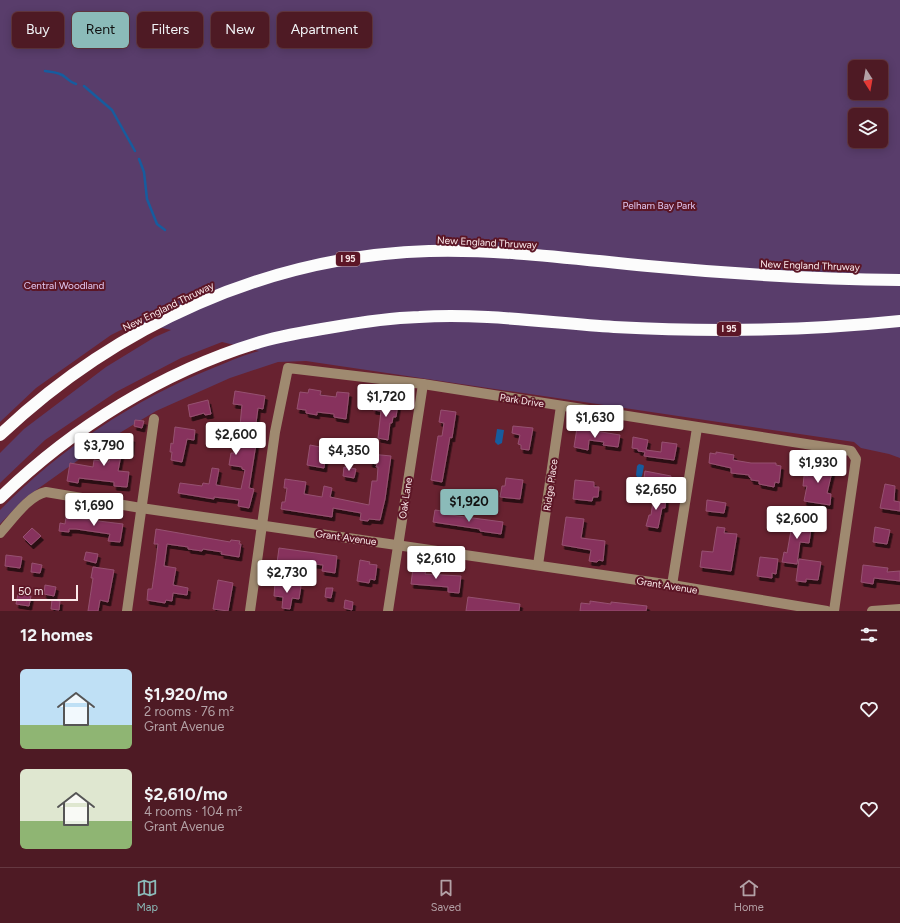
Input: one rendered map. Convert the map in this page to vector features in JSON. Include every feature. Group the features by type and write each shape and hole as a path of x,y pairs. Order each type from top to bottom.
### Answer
{"highway":[{"name":"New England Thruway","path":"0,435 35,404 73,374 128,339 176,314 218,294 235,288 298,269 345,260 414,252 478,251 726,274 798,278 900,280"},
{"name":"I 95","path":"0,498 22,477 59,446 99,418 141,393 185,371 219,357 260,342 299,333 378,320 469,316 613,327 709,330 808,328 900,321"}],"street":[{"name":"Park Drive","path":"262,525 275,432 288,368 423,384 655,419 697,428 851,451 856,459 834,611"},
{"name":"Oak Lane","path":"388,611 423,384"},
{"name":"Ridge Place","path":"538,565 561,406"},
{"path":"127,611 154,419"},
{"path":"672,585 697,428"},
{"name":"Grant Avenue","path":"0,533 23,506 37,495 42,493 57,494 141,508 672,585 827,611"},
{"path":"250,611 262,525"},
{"path":"872,611 900,608"}],"green space":[{"name":"Pelham Bay Park","path":"0,0 900,0 900,458 861,448 854,442 306,361 278,362 230,378 156,411 98,446 25,498 0,524 0,510 47,467 99,428 154,395 183,381 247,354 259,351 222,342 181,358 116,392 45,440 0,483 0,453 24,429 106,367 155,337 171,330 137,322 111,335 36,388 0,422"}],"water":[{"path":"497,429 504,430 502,443 498,445 495,442"},
{"path":"639,464 644,466 642,476 637,477 637,466"}],"building":[{"path":"309,389 321,391 320,395 336,397 337,392 349,393 346,419 334,417 334,414 317,412 317,415 306,413 306,410 297,409 300,392 308,393"},
{"path":"235,391 265,396 263,409 258,408 254,438 257,438 249,488 254,489 249,508 238,506 239,500 214,497 214,499 178,493 180,483 202,486 203,483 209,484 212,468 219,469 216,485 241,489 245,470 242,469 242,467 229,465 231,453 234,453 236,435 239,436 242,405 233,404"},
{"path":"208,400 211,414 205,415 204,413 190,417 188,405"},
{"path":"374,402 398,404 396,417 393,417 392,423 390,423 388,440 378,438 381,411 373,410"},
{"path":"441,410 456,412 442,482 431,480 438,436 442,436 444,423 439,422"},
{"path":"135,420 144,421 142,428 134,426"},
{"path":"513,426 533,428 529,450 521,449 521,445 518,444 520,435 512,433"},
{"path":"175,427 195,430 194,440 187,439 182,462 171,460 171,443 173,444"},
{"path":"577,428 620,435 618,447 603,445 604,442 589,440 588,450 574,447"},
{"path":"121,437 132,438 131,451 122,450 118,471 129,472 127,487 114,486 114,482 79,478 78,483 67,481 70,463 93,467 94,460 109,462 112,440 121,441"},
{"path":"633,437 648,440 646,450 661,452 662,442 677,444 674,460 644,456 645,452 632,448"},
{"path":"310,445 320,447 319,452 326,453 324,468 307,465"},
{"path":"716,452 734,455 733,460 751,463 776,463 776,465 781,466 779,483 775,482 774,487 759,484 759,481 751,480 749,475 731,473 731,468 709,463 710,453 716,454"},
{"path":"371,454 391,456 385,499 380,520 360,520 361,513 333,508 332,517 281,509 282,502 285,502 287,488 284,488 285,479 306,482 304,494 322,497 324,486 332,488 330,497 369,505 372,481 377,481 378,467 376,467 377,464 370,463"},
{"path":"811,462 830,465 832,472 827,493 831,494 830,505 804,501 807,486 803,486 804,476 808,476"},
{"path":"344,467 356,469 354,478 343,476"},
{"path":"645,471 671,476 670,482 669,484 644,478"},
{"path":"506,478 523,480 520,499 500,497 502,486 505,486"},
{"path":"575,480 594,482 594,487 599,487 598,497 593,497 592,501 573,499"},
{"path":"885,484 895,486 894,501 900,502 900,511 880,508"},
{"path":"654,495 666,496 665,508 662,508 658,528 646,526 649,515 651,515"},
{"path":"707,500 726,503 724,513 706,511"},
{"path":"435,510 442,511 443,514 503,522 501,534 480,531 480,529 433,522"},
{"path":"66,517 123,524 120,542 108,541 110,534 76,529 69,529 69,532 59,531 60,523 65,524"},
{"path":"566,517 584,519 581,538 605,541 603,561 589,561 591,550 562,545"},
{"path":"793,519 812,522 809,543 800,542 797,564 782,562 784,552 787,553"},
{"path":"717,527 725,528 724,533 737,534 731,571 700,567 702,551 713,552"},
{"path":"875,527 890,530 887,544 873,542"},
{"path":"32,528 41,536 31,545 23,537"},
{"path":"156,529 230,542 231,540 240,541 239,557 221,554 222,552 203,549 202,551 188,549 188,547 167,544 164,566 176,568 173,585 188,588 187,595 173,593 172,601 166,600 165,603 147,600 148,589 152,589 156,561 158,544 154,544"},
{"path":"279,548 337,556 335,573 322,571 323,565 289,561 288,564 277,563"},
{"path":"86,552 98,554 96,563 84,560"},
{"path":"6,555 22,557 20,568 5,566"},
{"path":"760,557 778,559 776,574 772,573 772,578 757,576"},
{"path":"799,559 821,562 818,580 806,579 806,582 796,581"},
{"path":"360,560 370,562 369,564 377,565 375,580 370,579 369,583 357,581"},
{"path":"32,563 42,565 40,573 31,572"},
{"path":"863,565 888,568 887,572 900,571 900,581 874,578 873,584 861,582"},
{"path":"93,567 114,570 108,602 100,600 98,611 88,611 93,578 91,578"},
{"path":"413,568 426,570 425,574 461,576 459,593 448,592 448,587 411,584"},
{"path":"218,580 233,583 228,611 213,609"},
{"path":"275,583 301,586 299,599 292,598 290,609 282,608 283,597 274,596"},
{"path":"45,585 56,587 54,596 44,594"},
{"path":"326,588 333,588 331,598 325,597"},
{"path":"18,594 31,596 29,606 16,604"},
{"path":"468,597 520,604 519,611 466,611"},
{"path":"52,600 60,601 59,610 51,609"},
{"path":"345,600 353,602 352,610 344,608"},
{"path":"590,601 647,606 646,611 580,611 581,603 590,604"}],"waterway":[{"path":"45,71 61,74 76,84"},
{"path":"84,86 112,110 135,151"},
{"path":"139,159 144,172 147,199 157,224 165,230"}],"park label":[{"name":"Central Woodland","path":"64,285"}]}
